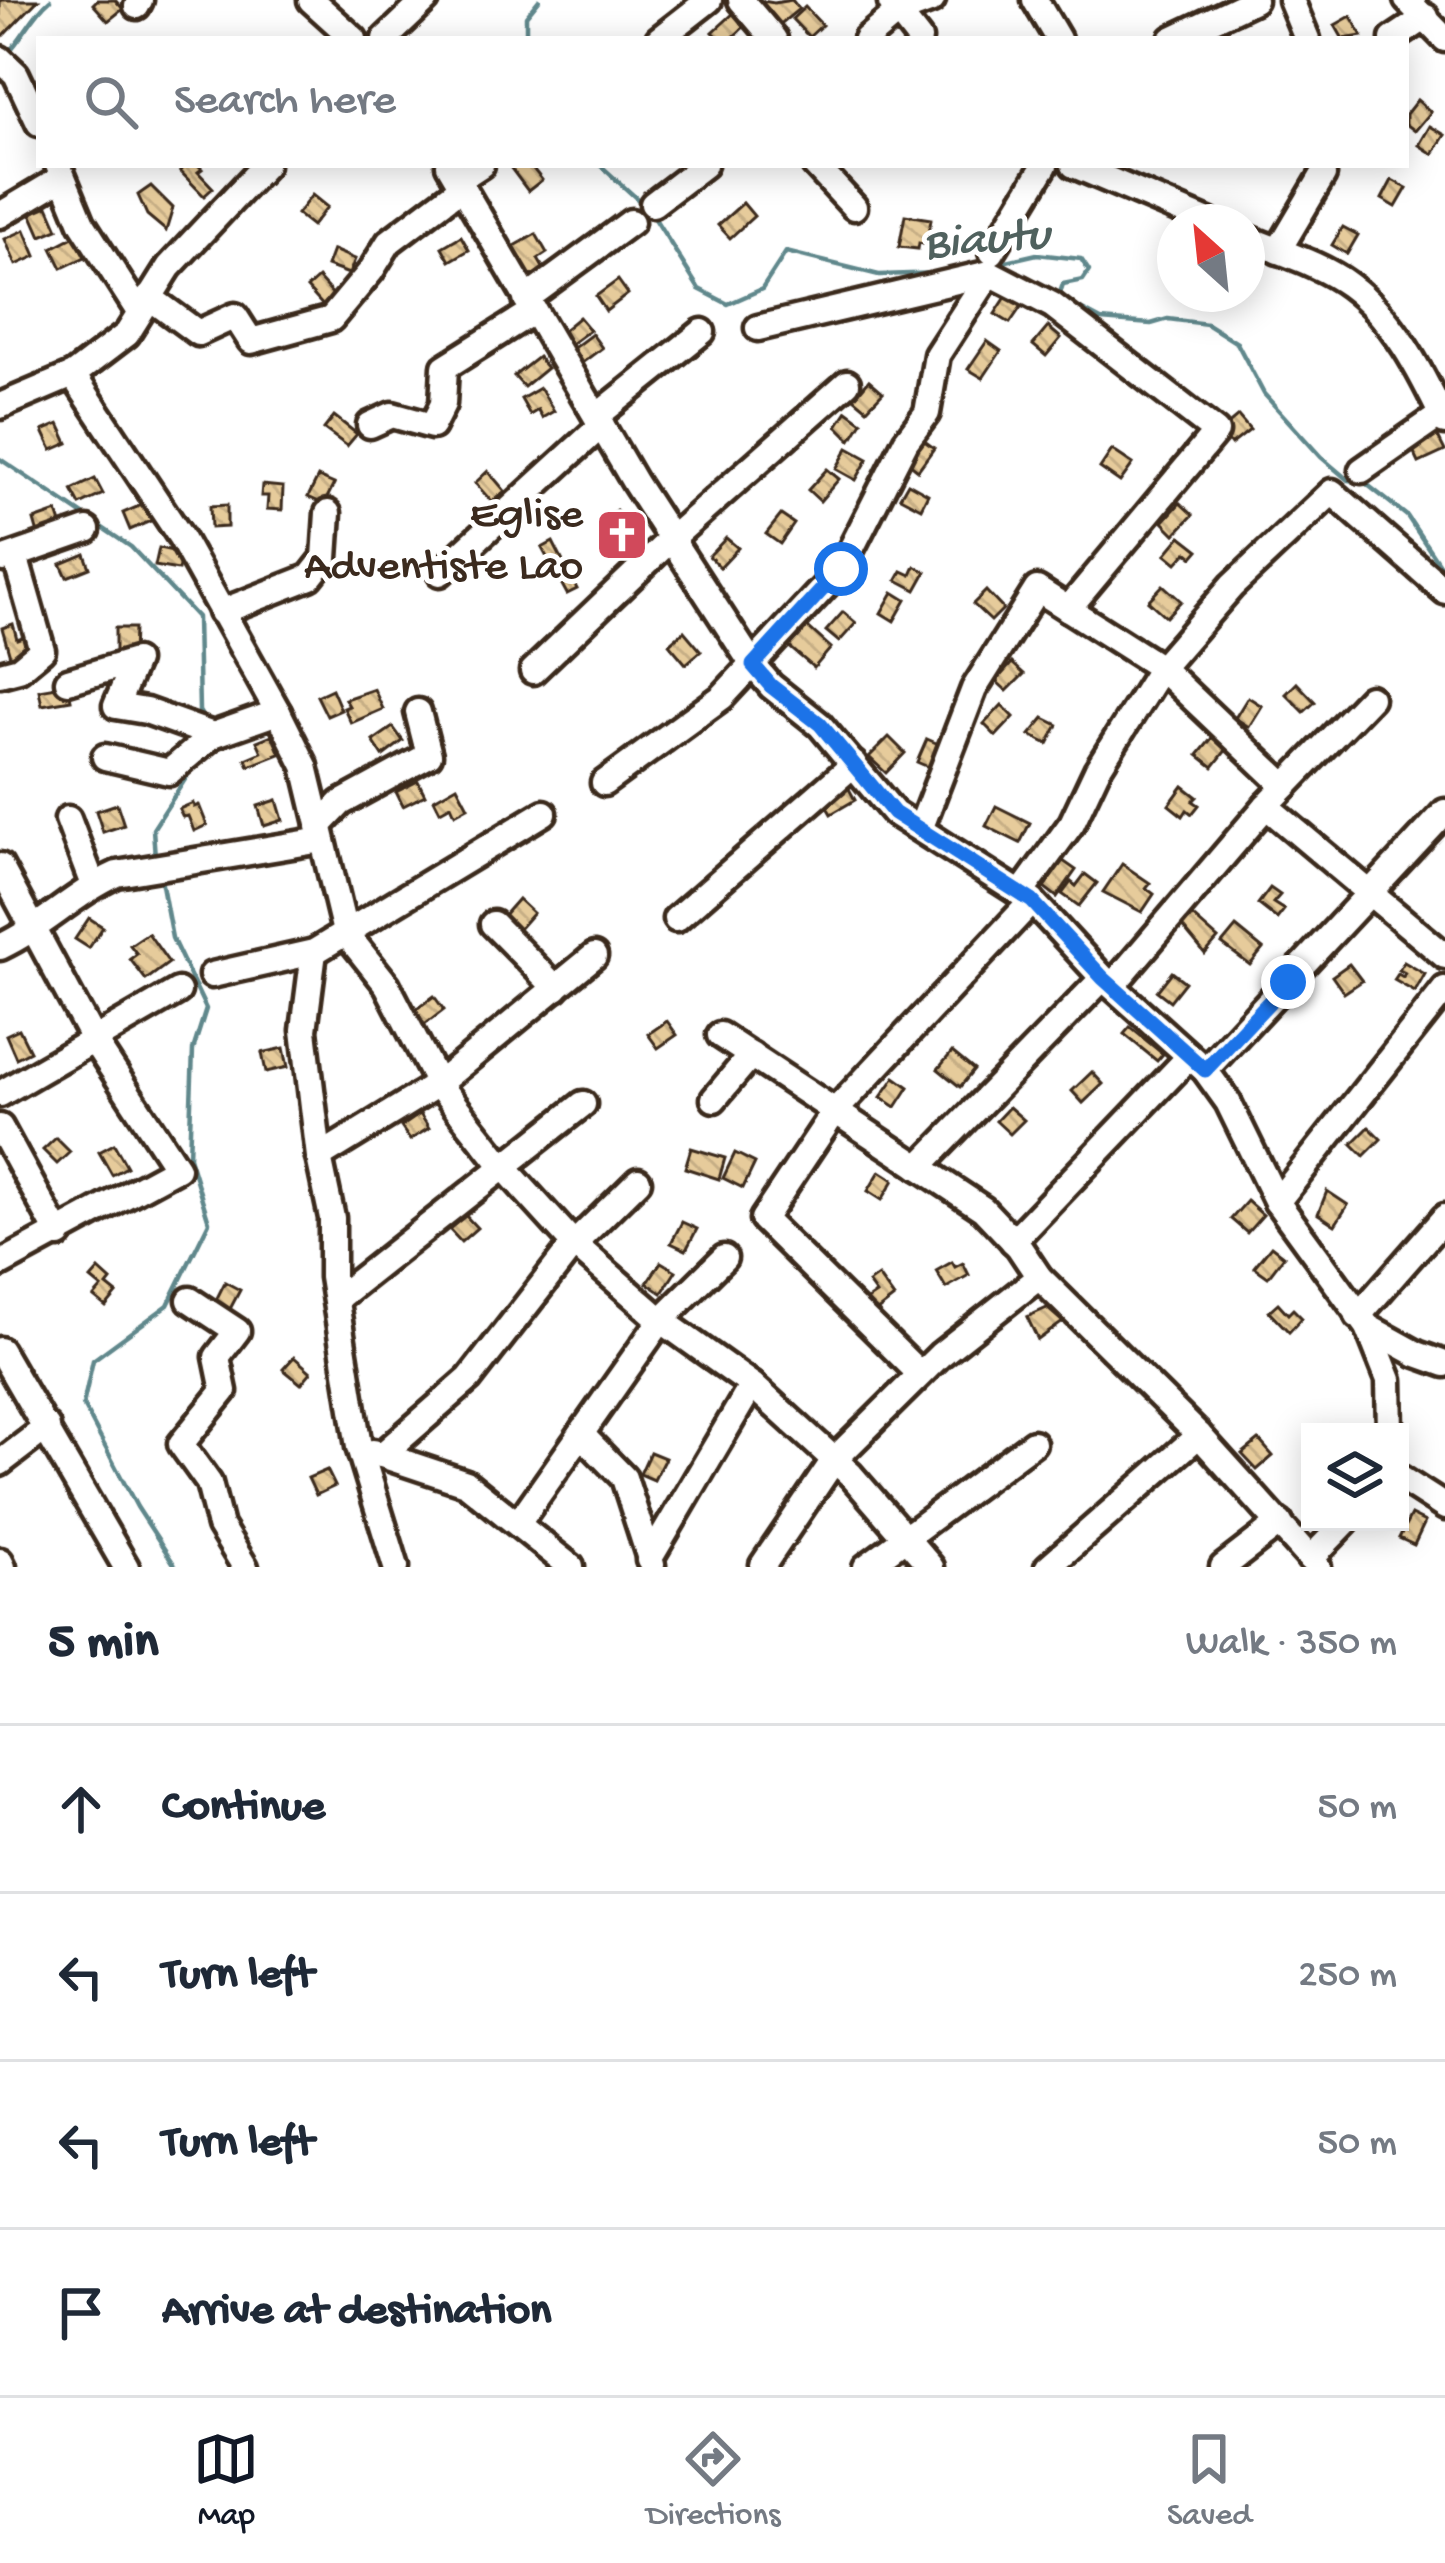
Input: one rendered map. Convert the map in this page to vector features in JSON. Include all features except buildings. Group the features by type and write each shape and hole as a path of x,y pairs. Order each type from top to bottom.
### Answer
{"street":[{"path":"310,0 351,36"},
{"path":"388,36 426,0"},
{"path":"663,36 709,0"},
{"path":"741,0 772,36"},
{"path":"869,36 893,7 932,0"},
{"path":"1035,0 1056,36"},
{"path":"1187,36 1254,0"},
{"path":"1291,0 1306,36"},
{"path":"893,7 917,36"},
{"path":"1395,36 1417,8 1445,39"},
{"path":"3,61 16,74 36,117"},
{"path":"0,406 73,375 127,334 169,267 262,168"},
{"path":"653,204 700,168"},
{"path":"818,168 854,207"},
{"path":"604,784 722,697 841,569 906,441 927,413 937,355 1043,168"},
{"path":"1081,168 1166,204"},
{"path":"0,215 60,171 82,223 144,305 198,333 235,316 251,340 331,319 389,242 457,177 599,421 753,665 771,686 820,724 894,813 1027,897 1108,982 1197,1064 1228,1102 1276,1202 1363,1321 1389,1380 1390,1423"},
{"path":"1278,251 1323,175"},
{"path":"370,425 392,415 432,426 442,404 445,367 631,222"},
{"path":"1265,246 1346,282 1371,304 1393,327 1443,418 1362,470"},
{"path":"758,328 992,262"},
{"path":"992,262 1216,432 1068,609"},
{"path":"440,573 599,421 702,332"},
{"path":"73,375 180,536 278,712 304,766 345,932 387,985 438,1084 502,1165 574,1244 661,1320 752,1385 834,1460 932,1567"},
{"path":"533,671 672,538 848,382"},
{"path":"920,1374 763,1220 835,1111 1027,897 1072,823 1097,770 1162,668 1232,586 1332,492 1445,591"},
{"path":"221,613 310,578 325,558 328,513"},
{"path":"0,674 19,669 42,650 7,558 87,530"},
{"path":"921,827 974,689 1037,589 1162,668 1285,786"},
{"path":"68,681 135,661 116,706 146,711 213,735"},
{"path":"919,1167 1108,982 1370,698"},
{"path":"105,758 169,772 213,735 278,712"},
{"path":"0,946 33,932 93,885 117,874 321,833 341,803 428,755 418,712"},
{"path":"676,919 854,764"},
{"path":"1266,806 1445,956"},
{"path":"1013,1241 1372,894 1445,812"},
{"path":"212,975 314,952 544,813"},
{"path":"68,819 93,885"},
{"path":"0,866 94,1040 177,1168 0,1264"},
{"path":"493,924 556,988"},
{"path":"314,952 304,1030 319,1157 332,1218 336,1300 396,1567"},
{"path":"319,1157 438,1084 595,956"},
{"path":"1276,1202 1445,989"},
{"path":"0,1094 178,991"},
{"path":"720,1035 983,1209 1039,1277 1198,1435 1314,1563 1339,1531"},
{"path":"714,1099 751,1055"},
{"path":"336,1300 583,1104"},
{"path":"0,1127 59,1235"},
{"path":"371,1451 469,1378 574,1244 638,1181"},
{"path":"1363,1321 1445,1217"},
{"path":"519,1522 661,1320 724,1258"},
{"path":"763,1564 834,1460 920,1374 1039,1277"},
{"path":"190,1300 237,1331 217,1357 224,1391 181,1444 209,1483 220,1526 245,1567"},
{"path":"1363,1321 1417,1354 1445,1364"},
{"path":"0,1350 121,1559"},
{"path":"1389,1380 1417,1354"},
{"path":"651,1564 752,1385"},
{"path":"0,1463 47,1427"},
{"path":"581,1434 623,1478 651,1564"},
{"path":"1048,1567 1198,1435"},
{"path":"866,1567 1033,1443"},
{"path":"371,1451 466,1483 571,1567"},
{"path":"1409,1481 1445,1507"},
{"path":"1223,1567 1280,1523"}],"waterway":[{"path":"6,55 50,0"},
{"name":"Biautu","path":"526,36 526,16 539,0"},
{"name":"Biautu","path":"603,168 645,206"},
{"name":"Biautu","path":"652,214 699,289 728,304 762,289 786,252 879,275 941,273"},
{"name":"Biautu","path":"994,264 1037,254 1081,259 1089,271 1083,280 1063,284 1060,293 1069,303 1101,320 1207,324 1237,343 1264,394 1321,457 1348,480 1364,482 1407,516 1445,573"},
{"path":"0,459 131,547 197,617 199,711 205,721"},
{"path":"155,857 153,829 193,767"},
{"path":"160,874 172,938 206,1009 193,1050 189,1157 209,1222 168,1305 93,1360 83,1405 137,1507 176,1567"}],"place":[{"name":"Eglise Adventiste Lao","path":"622,535"}],"route":[{"path":"841,569 753,665 771,686 820,724 894,813 1022,892 1103,978 1205,1070 1288,982"}]}
